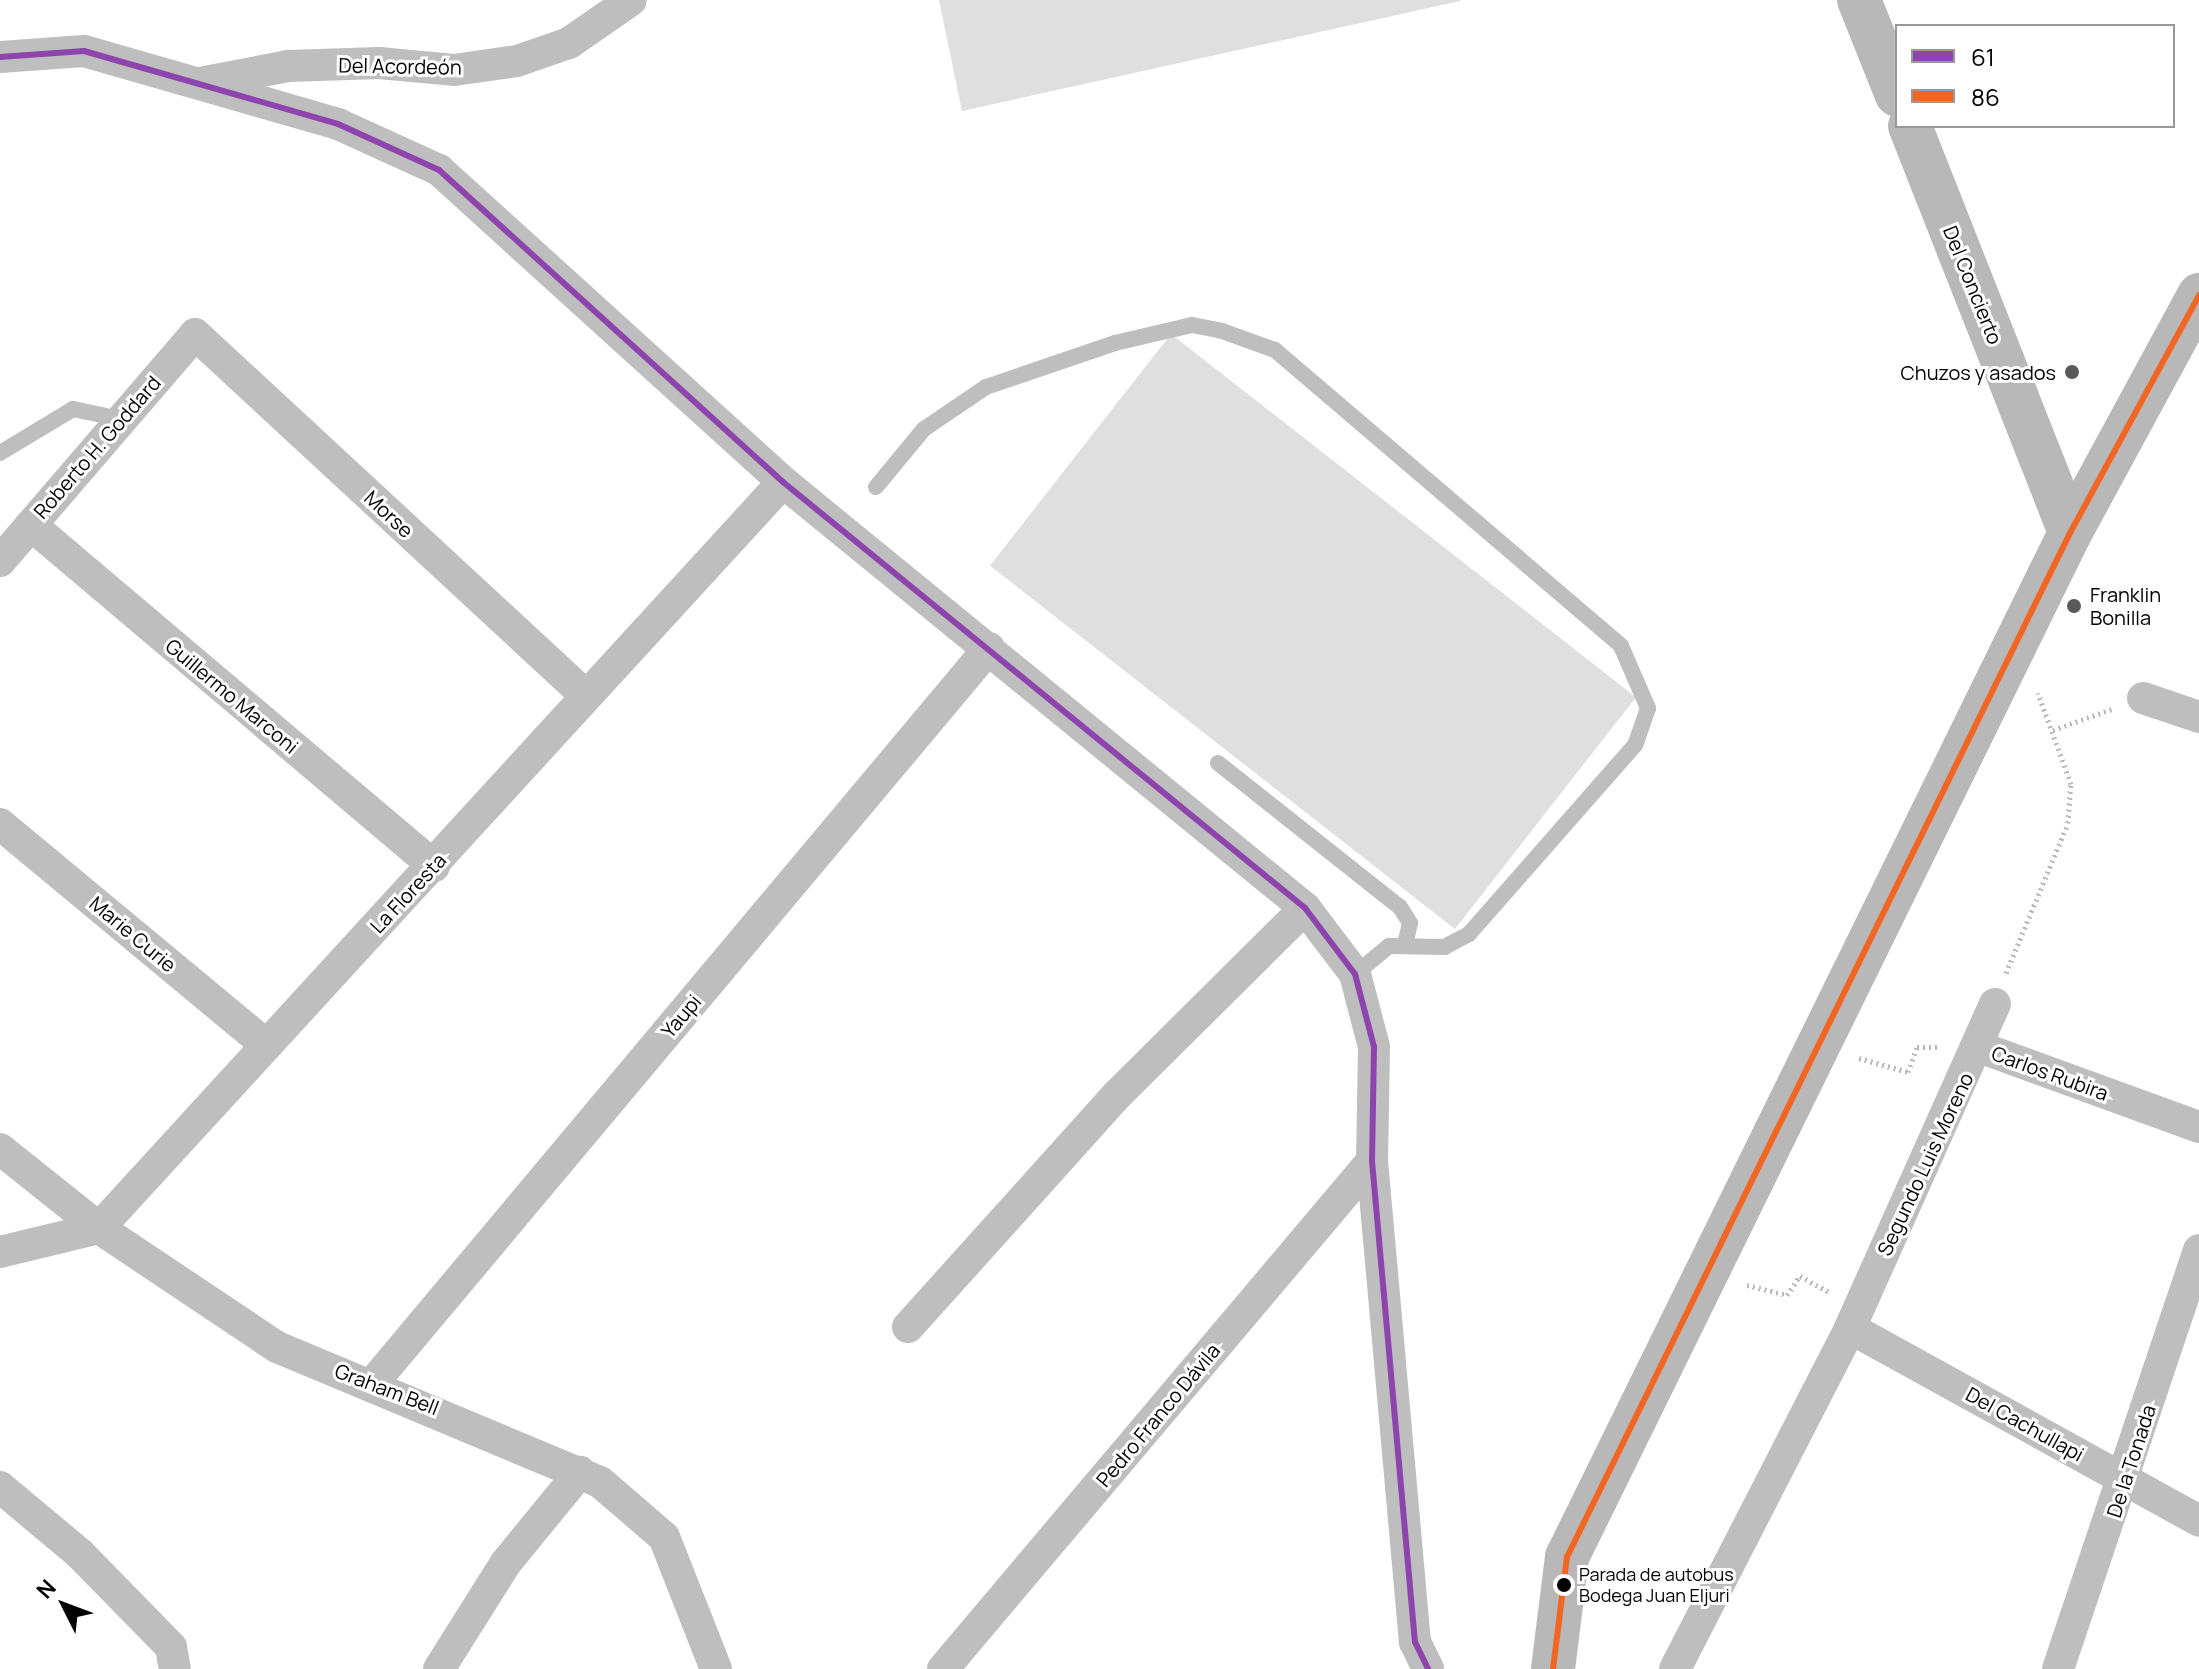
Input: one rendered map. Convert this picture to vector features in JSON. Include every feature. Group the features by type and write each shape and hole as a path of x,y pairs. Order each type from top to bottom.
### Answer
{"street":[{"name":"Del Acordeón","path":"201,82 288,66 379,63 454,70 517,61 569,43 631,0"},
{"path":"1859,0 1895,90"},
{"path":"0,57 84,51 201,82 338,124 439,170 783,482 1305,908 1355,974 1374,1047 1372,1161 1415,1642 1428,1669"},
{"name":"Del Concierto","path":"1911,128 2070,533"},
{"path":"1553,1669 1567,1557 1822,1043 2016,640 2070,533 2199,295"},
{"name":"Roberto H. Goddard","path":"0,561 195,334"},
{"name":"Morse","path":"195,334 584,694"},
{"name":"La Floresta","path":"99,1228 434,866 584,694 783,482"},
{"name":"Guillermo Marconi","path":"31,525 434,866"},
{"name":"Yaupi","path":"373,1383 989,648"},
{"path":"2143,698 2199,717"},
{"name":"Marie Curie","path":"0,824 266,1045"},
{"path":"908,1327 1117,1095 1305,908"},
{"name":"Segundo Luis Moreno","path":"1675,1669 1850,1328 1979,1047 1995,1004"},
{"name":"Carlos Rubira","path":"1979,1047 2199,1127"},
{"name":"Graham Bell","path":"0,1149 99,1228 277,1347 373,1383 580,1472 664,1537 716,1669"},
{"name":"Pedro Franco Dávila","path":"943,1669 1372,1161"},
{"path":"0,1252 99,1228"},
{"name":"De la Tonada","path":"2058,1669 2126,1480 2199,1250"},
{"name":"Del Cachullapi","path":"1850,1328 2199,1521"},
{"path":"439,1669 505,1564 580,1472"},
{"path":"0,1487 161,1637 175,1669"}],"lane":[{"path":"876,487 924,429 986,387 1192,325 1275,350 1621,646 1641,681 1648,708 1635,745 1469,934 1445,947 1406,941 1355,974"},
{"path":"0,453 73,409 121,419"},
{"path":"1218,763 1400,907 1410,923 1406,941"}],"path":[{"path":"1995,1004 2068,823 2071,784 2053,730 2016,640"},
{"path":"2053,730 2143,698"},
{"name":"Carlos Rubira","path":"1822,1043 1908,1072 1917,1047 1979,1047"},
{"path":"1707,1274 1787,1295 1800,1276 1830,1293 1850,1328"}],"building":[{"path":"939,0 1460,0 1460,1 962,111"},
{"path":"1171,334 1636,697 1455,929 990,566"}],"transit line":[{"name":"61","path":"0,57 84,51 338,124 439,170 783,482 1305,908 1355,974 1374,1047 1372,1161 1415,1642 1428,1669"},
{"name":"86","path":"1553,1669 1567,1557 2070,533 2199,295"}],"place":[{"name":"Chuzos y asados","path":"2072,372"},
{"name":"Franklin Bonilla","path":"2074,606"},
{"name":"Parada de autobus Bodega Juan Eljuri","path":"1564,1585"}]}
